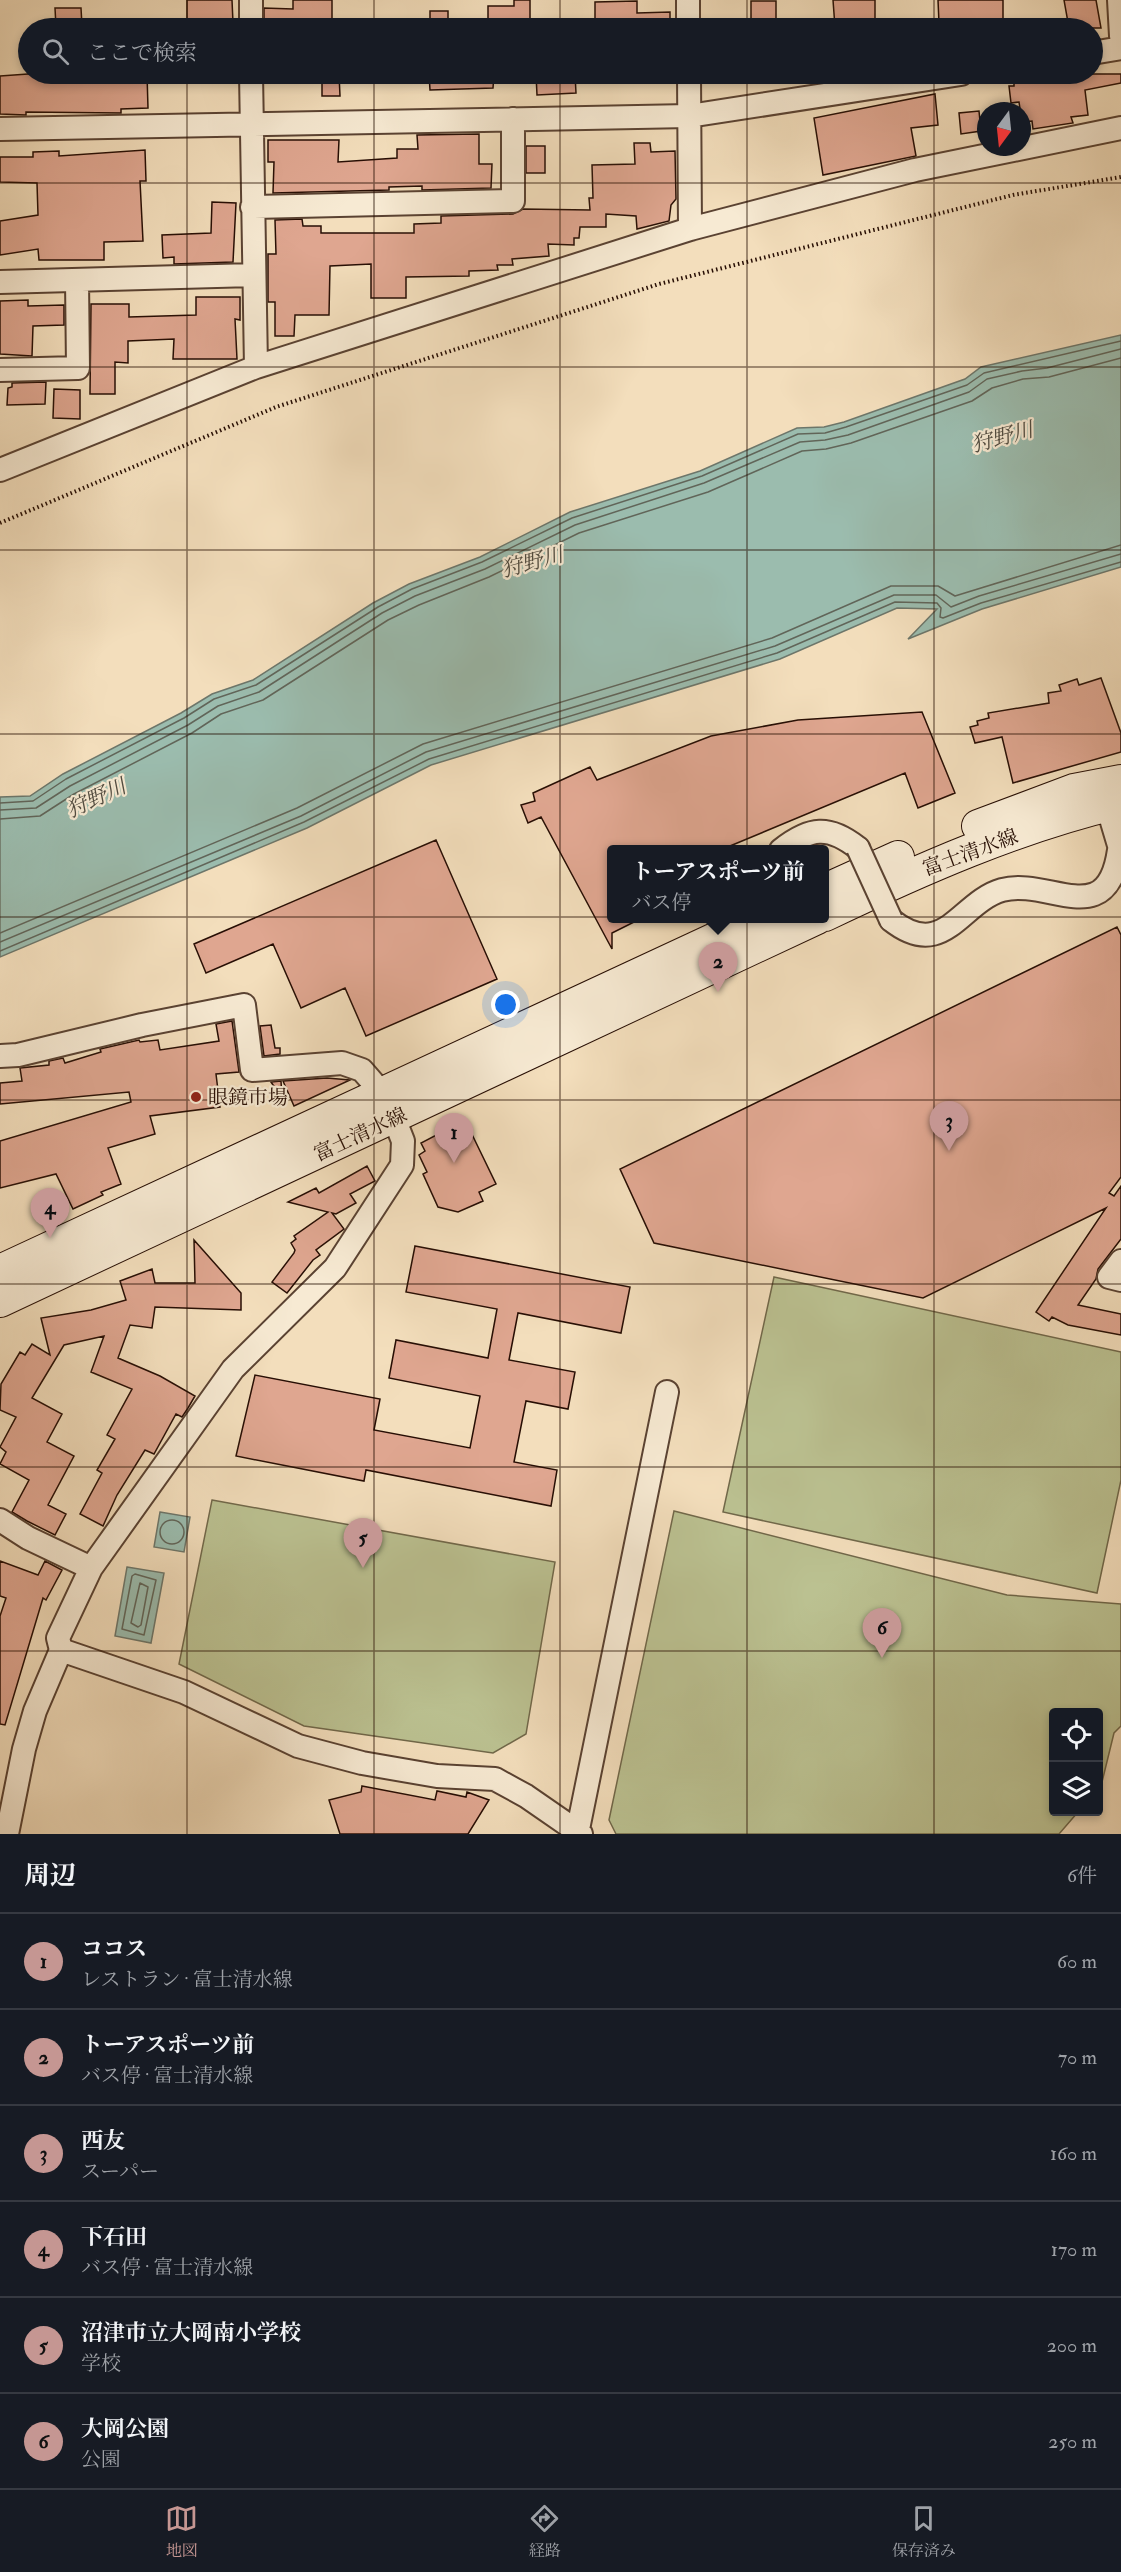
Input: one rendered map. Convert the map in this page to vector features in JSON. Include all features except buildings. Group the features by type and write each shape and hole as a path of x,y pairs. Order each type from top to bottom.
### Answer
{"main road":[{"name":"富士清水線","path":"829,888 911,850 1074,790 1116,796"},
{"name":"富士清水線","path":"829,913 918,871 1116,796"},
{"name":"富士清水線","path":"0,1271 388,1106 806,923"},
{"name":"富士清水線","path":"0,1301 388,1106 732,925"}],"street":[{"path":"251,0 251,18"},
{"path":"688,0 688,18"},
{"path":"1119,0 1121,36"},
{"path":"1103,51 1121,48"},
{"path":"251,84 256,368"},
{"path":"689,84 690,230"},
{"path":"0,129 689,116 896,84"},
{"path":"252,207 513,201 513,119"},
{"path":"0,470 256,368 690,230 915,170 1121,128"},
{"path":"0,282 253,275"},
{"path":"0,370 78,368 77,280"},
{"path":"787,845 797,838 830,831 841,834 858,848 891,920 906,929 930,934 954,924 985,897 1004,890 1036,890 1060,896 1085,897 1106,887 1116,870 1120,851 1116,796"},
{"path":"0,1056 18,1055 142,1025 244,1005 252,1070 342,1064 362,1070 388,1106 403,1141 402,1166 335,1268 233,1369 91,1568 58,1638 61,1650 33,1720 7,1834"},
{"path":"1121,1261 1109,1277 1121,1281"},
{"path":"61,1650 184,1692 298,1746 362,1763 437,1776 495,1779 526,1796 579,1834 667,1392"},
{"path":"0,1520 28,1538 91,1568"}],"path":[{"path":"0,523 276,407 660,284 1013,195 1121,177"}],"green space":[{"path":"774,1277 1121,1352 1121,1480 1097,1593 723,1512"},
{"path":"212,1500 555,1562 526,1734 493,1753 304,1726 179,1664"},
{"path":"674,1511 1007,1595 1121,1604 1121,1726 1114,1733 1103,1778 1103,1708 1049,1708 1049,1816 1075,1816 1059,1834 616,1834 609,1820"}],"water":[{"name":"狩野川","path":"1121,335 1121,567 982,609 908,639 937,609 897,608 780,659 431,765 307,828 0,957 0,797 30,796 63,774 181,713 212,694 253,680 373,603 409,584 480,557 570,512 700,471 797,428 824,427 844,422 965,379 981,367"},
{"path":"160,1512 190,1517 184,1552 154,1547"},
{"path":"127,1567 164,1573 151,1643 115,1636"}],"place":[{"name":"トーアスポーツ前","path":"718,992"},
{"name":"眼鏡市場","path":"196,1097"},
{"name":"西友","path":"949,1151"},
{"name":"ココス","path":"454,1163"},
{"name":"下石田","path":"50,1238"},
{"name":"沼津市立大岡南小学校","path":"363,1568"},
{"name":"大岡公園","path":"882,1658"}]}
